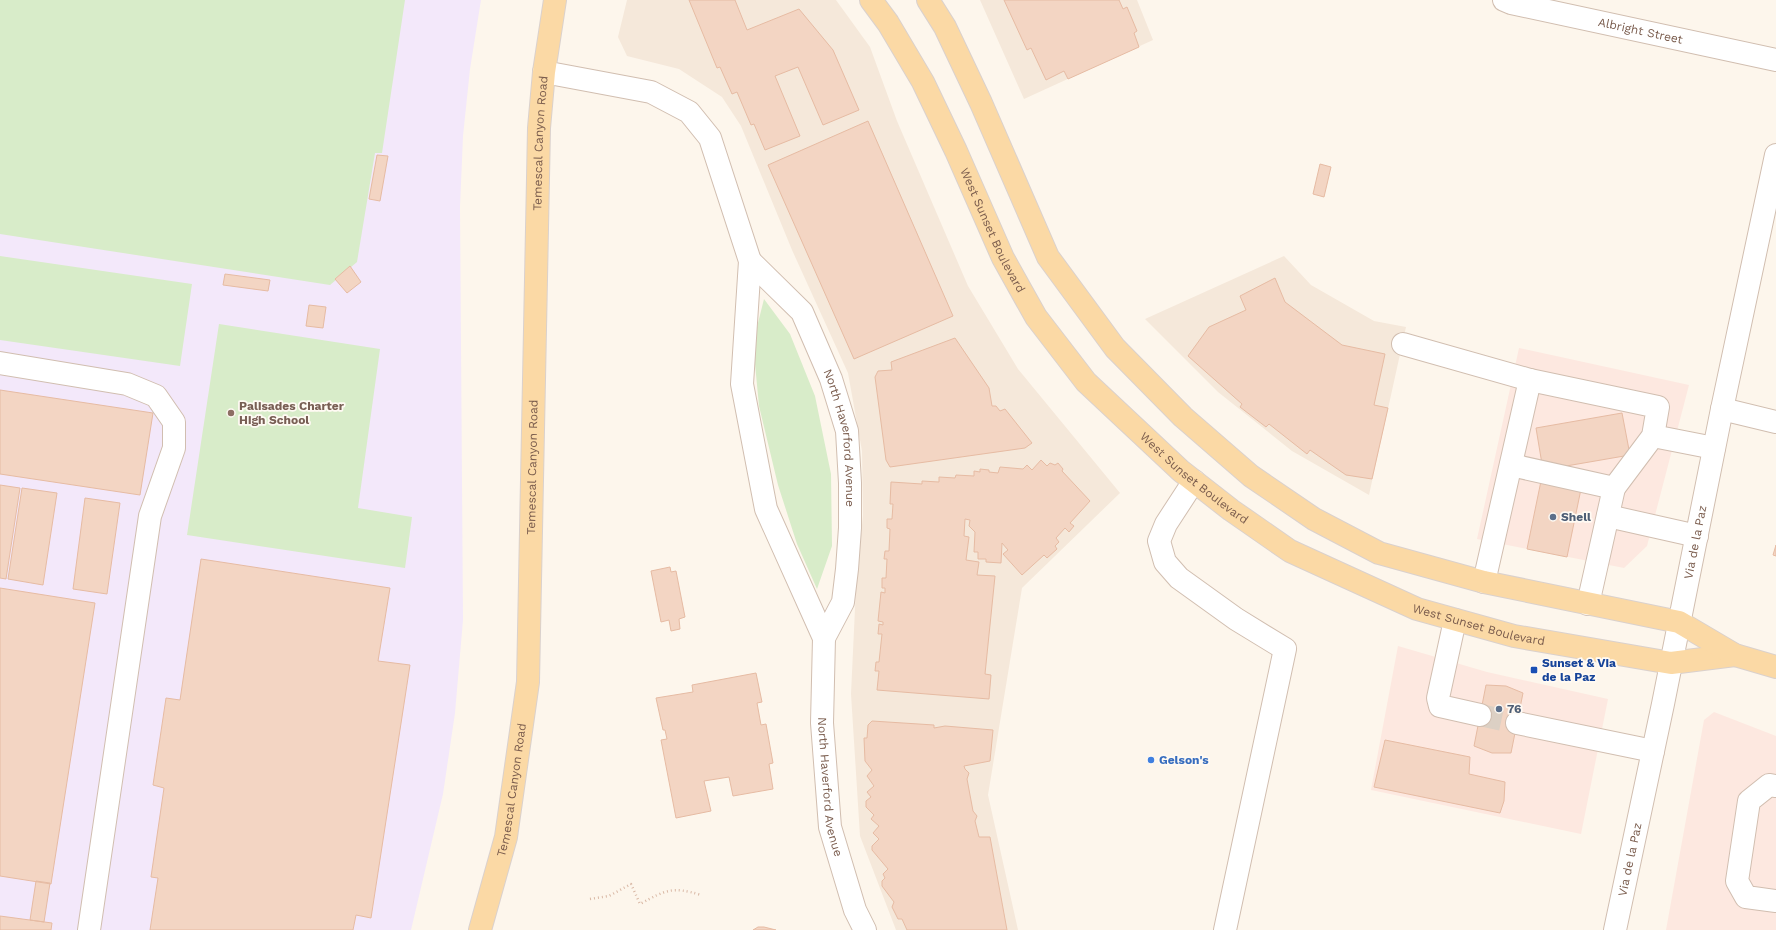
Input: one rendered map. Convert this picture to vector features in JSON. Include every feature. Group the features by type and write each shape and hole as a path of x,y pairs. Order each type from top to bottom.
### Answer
{"main road":[{"name":"Temescal Canyon Road","path":"480,930 506,837 528,682 540,128 544,72 555,0"},
{"name":"West Sunset Boulevard","path":"871,0 888,23 923,82 1003,258 1036,317 1086,382 1194,481 1231,510 1290,550 1417,609 1455,620 1514,636 1671,663 1735,655"},
{"name":"West Sunset Boulevard","path":"928,0 945,27 981,103 1048,257 1115,348 1188,422 1251,476 1314,518 1379,553 1484,582 1679,622 1735,655 1776,667"}],"street":[{"name":"Albright Street","path":"1504,0 1561,15 1776,60"},
{"name":"North Haverford Avenue","path":"544,72 651,92 689,112 710,138 750,260 742,384 766,509 824,638 822,723 830,827 855,910 866,930"},
{"name":"Via de la Paz","path":"1615,930 1653,751 1722,409 1770,213 1776,155"},
{"name":"North Haverford Avenue","path":"750,260 802,312 832,379 847,431 850,483 850,528 847,569 843,602 824,638"},
{"path":"1403,344 1530,380 1658,407 1652,436 1614,488 1588,604"},
{"path":"0,363 126,384 156,396 174,422 174,448 150,516 89,930"},
{"path":"1484,582 1530,380"},
{"path":"1722,409 1776,422"},
{"path":"1652,436 1714,448"},
{"path":"1511,465 1614,488"},
{"path":"1194,481 1166,524 1159,541 1164,562 1179,578 1236,619 1285,649 1225,930"},
{"path":"1608,516 1697,536"},
{"path":"1455,620 1438,698 1440,706 1480,715"},
{"path":"1517,722 1653,751"},
{"path":"1776,786 1769,785 1749,801 1737,881 1746,897 1776,901"}],"path":[{"path":"590,899 609,896 631,884 640,904 671,889 687,891 700,895"}],"shaded area":[{"name":"Palisades Charter High School","path":"0,0 481,0 470,69 463,136 460,207 463,620 455,713 443,794 411,930 0,930"},
{"path":"627,0 836,0 870,47 897,121 968,286 1018,369 1120,493 1022,588 988,795 1018,930 896,930 860,836 851,694 856,587 863,515 862,451 848,373 792,250 741,126 722,97 679,69 627,56 618,37"},
{"path":"980,0 1137,0 1153,40 1024,99"},
{"path":"1284,256 1311,285 1374,321 1406,327 1369,495 1292,451 1218,392 1145,319"},
{"path":"1519,348 1689,385 1647,546 1624,568 1477,539"},
{"path":"1398,646 1487,672 1608,699 1581,834 1371,790"},
{"path":"1714,712 1776,736 1776,930 1666,930 1704,720"}],"green space":[{"path":"0,0 405,0 382,153 375,153 357,262 330,285 0,234"},
{"path":"0,256 192,284 180,366 0,340"},
{"path":"764,299 790,334 815,396 831,474 832,546 817,589 797,544 778,485 759,406 753,343"},
{"path":"219,324 380,349 358,508 412,517 405,568 187,535"}],"building":[{"path":"689,0 735,0 747,30 799,9 833,50 859,110 823,125 798,67 775,76 800,136 765,150 754,124 751,125 737,92 732,94 720,67 717,68"},
{"path":"1004,0 1119,0 1123,9 1127,7 1137,31 1134,33 1139,47 1068,79 1064,71 1046,80 1031,48 1027,50"},
{"path":"868,121 953,316 854,359 768,165"},
{"path":"377,155 388,156 380,201 369,199"},
{"path":"1320,164 1331,167 1324,197 1313,194"},
{"path":"350,266 361,282 347,293 335,279"},
{"path":"225,274 270,280 268,291 223,285"},
{"path":"1275,278 1285,302 1342,345 1385,354 1374,405 1388,408 1372,479 1346,475 1310,450 1307,454 1269,424 1266,427 1240,407 1242,404 1188,356 1209,327 1246,310 1240,296"},
{"path":"309,305 326,307 323,328 306,326"},
{"path":"955,338 989,388 992,406 996,406 1000,411 1005,409 1032,443 1025,448 890,467 886,460 875,377 878,371 892,370 891,362"},
{"path":"0,390 153,413 140,495 0,474"},
{"path":"1622,413 1630,455 1543,470 1536,428"},
{"path":"1041,460 1047,466 1050,463 1055,465 1058,463 1063,469 1062,471 1090,501 1070,523 1074,526 1069,532 1065,528 1056,538 1059,542 1055,546 1057,549 1047,558 1044,555 1022,575 1003,554 1008,550 1002,543 1001,563 986,562 986,559 978,559 978,552 974,552 975,532 969,526 970,520 965,519 964,536 969,537 966,560 979,562 977,575 995,576 985,674 991,675 989,699 877,690 879,671 875,671 876,662 879,662 882,634 878,634 879,624 883,625 883,622 878,621 881,592 885,593 885,588 882,588 882,578 886,578 887,559 884,559 885,551 889,551 890,529 887,528 887,519 892,519 893,504 890,504 891,482 922,484 922,481 939,482 939,477 955,478 956,475 974,476 974,471 980,472 980,469 998,473 1000,467 1023,469 1027,465 1032,470"},
{"path":"1541,481 1581,489 1567,557 1527,549"},
{"path":"0,485 20,488 6,579 0,578"},
{"path":"22,488 57,493 43,585 8,579"},
{"path":"85,498 120,503 107,594 73,589"},
{"path":"1776,545 1776,556 1773,555"},
{"path":"201,559 390,588 378,661 410,665 371,918 356,915 353,930 150,930 158,878 151,877 164,788 153,785 166,698 180,700"},
{"path":"670,567 671,572 676,571 685,617 679,619 680,629 671,631 669,620 661,622 651,571"},
{"path":"0,588 95,603 51,884 0,876"},
{"path":"756,673 762,702 757,703 761,725 766,724 773,763 769,764 773,789 733,796 729,777 704,781 711,811 676,818 661,740 667,739 665,730 663,730 656,698 693,692 692,685"},
{"path":"1486,685 1506,686 1523,693 1511,753 1492,753 1474,746"},
{"path":"872,721 934,725 934,728 945,726 993,730 990,761 964,766 969,773 967,779 973,811 977,816 975,821 979,837 990,837 1007,930 907,930 902,919 898,919 892,907 894,902 882,886 882,881 885,878 883,874 888,869 872,850 872,846 879,839 873,833 879,826 871,819 874,815 866,807 866,801 871,797 867,792 874,786 867,776 872,770 865,761 864,738 867,738 868,725"},
{"path":"1385,740 1470,757 1469,774 1505,782 1504,801 1500,813 1374,787"},
{"path":"36,881 50,883 44,922 30,920"},
{"path":"0,916 52,923 51,930 0,930"},
{"path":"758,927 764,927 776,930 753,930"}],"tunnel":[{"path":"1480,715 1517,723"}],"place":[{"name":"Palisades Charter High School","path":"231,413"},
{"name":"Shell","path":"1553,517"},
{"name":"Sunset & Via de la Paz","path":"1534,670"},
{"name":"76","path":"1499,709"},
{"name":"Gelson's","path":"1151,760"}]}
